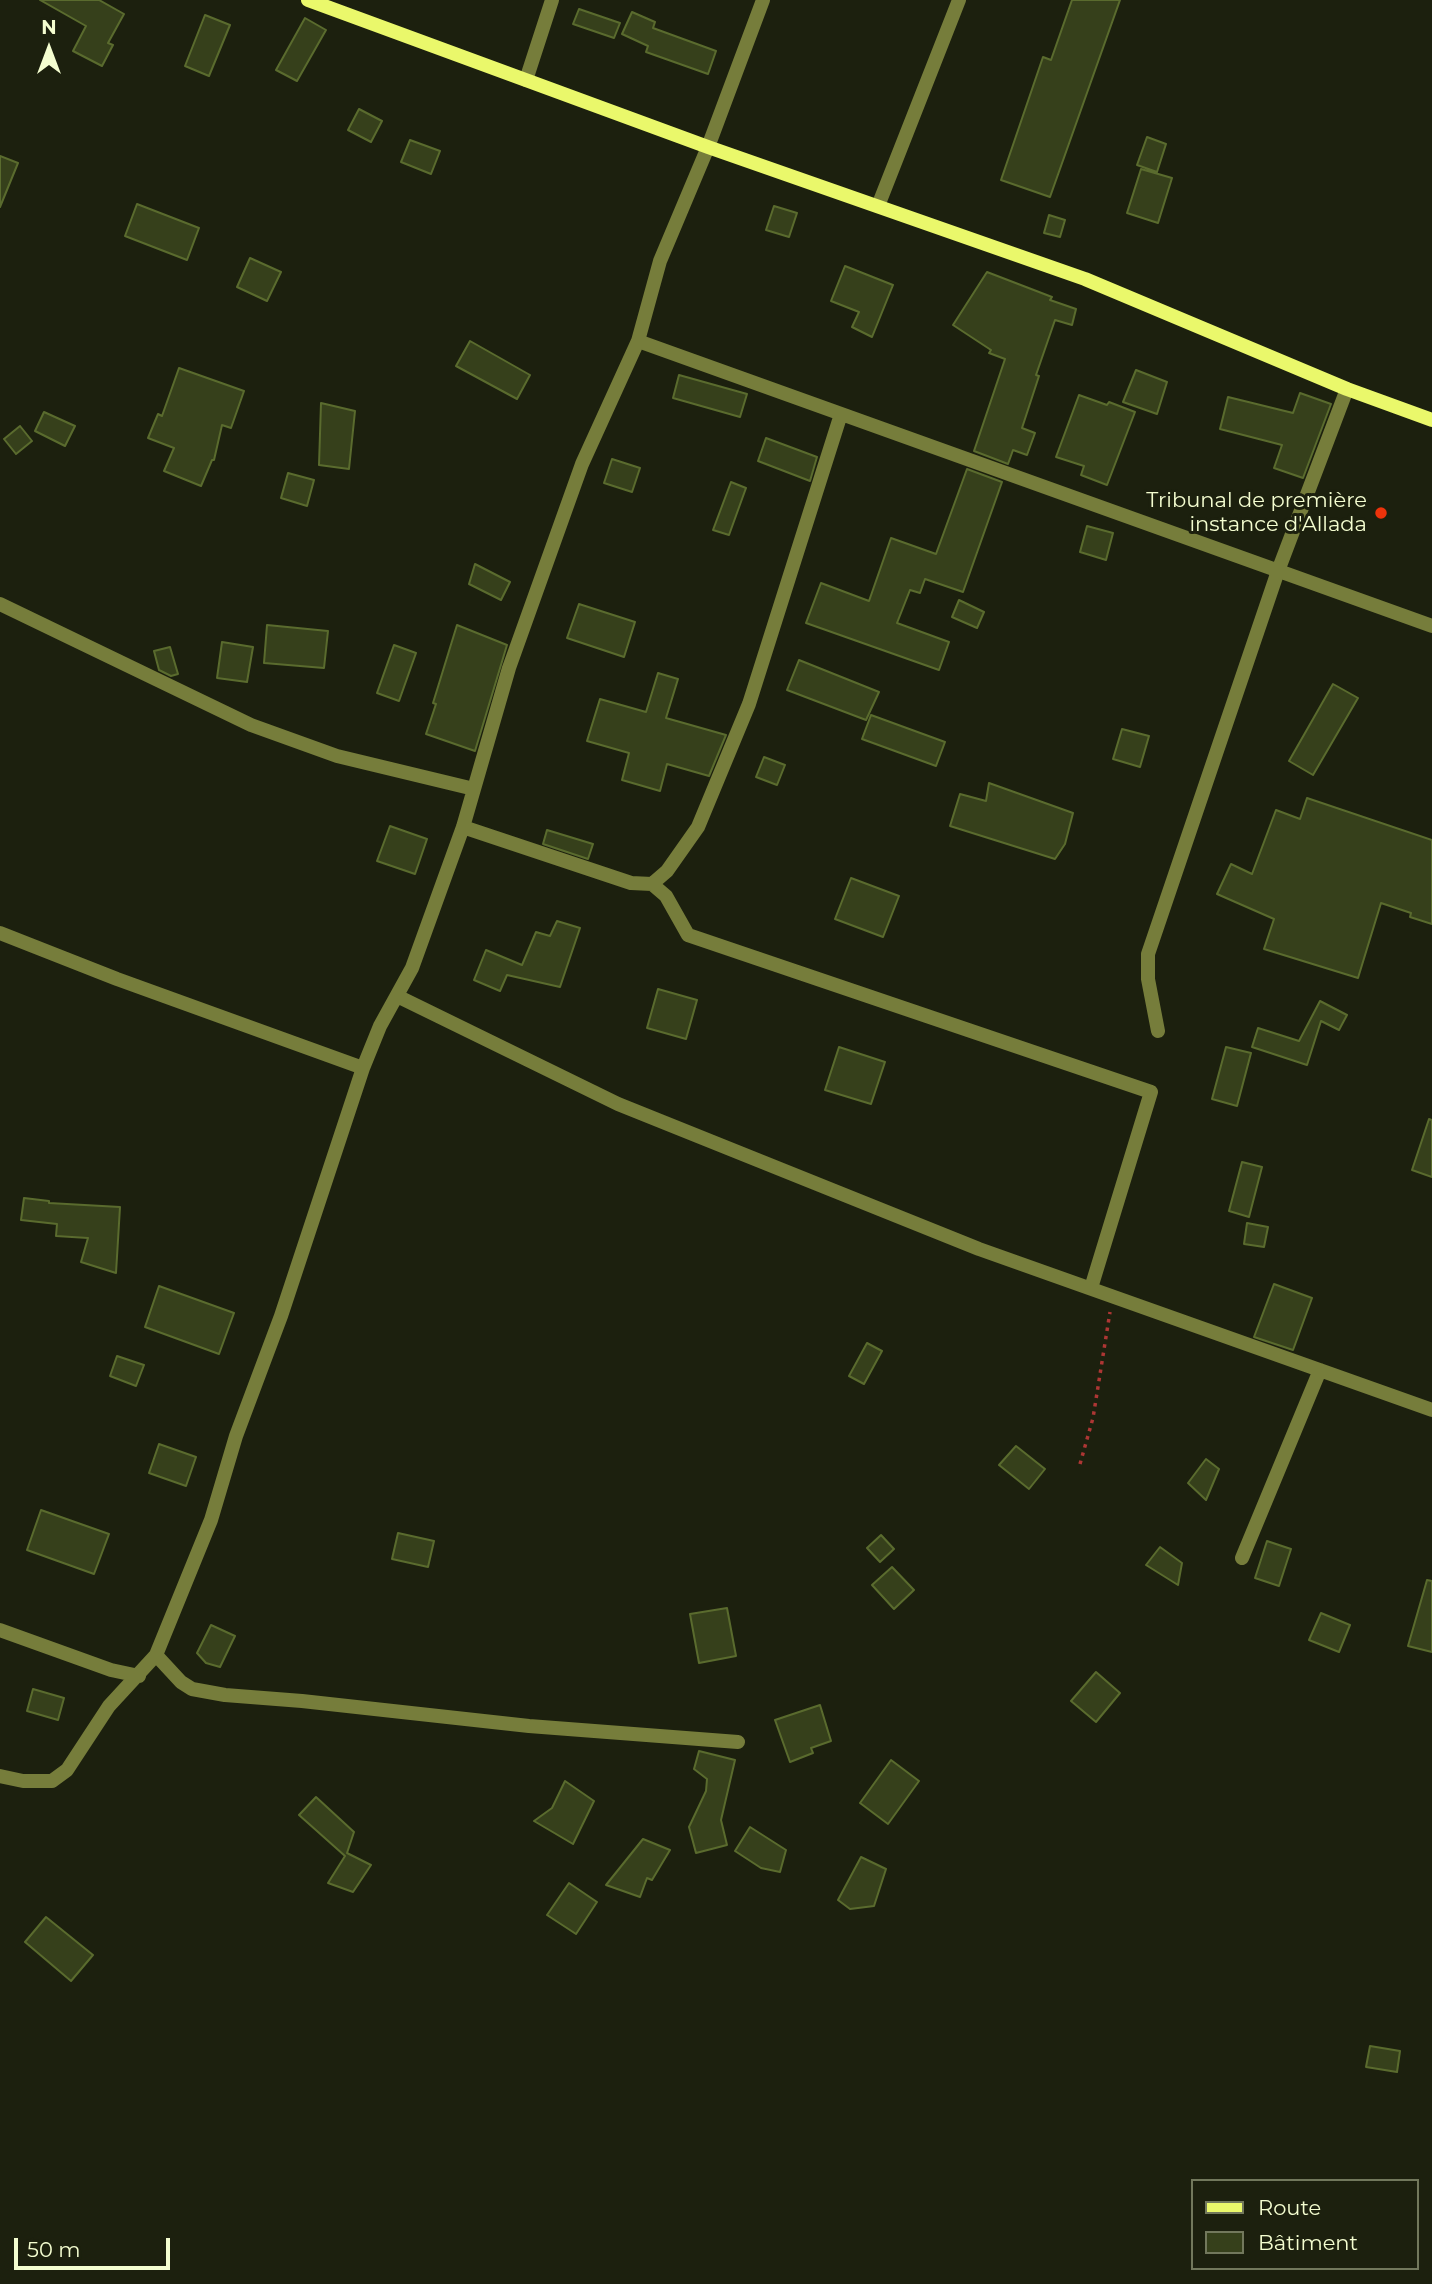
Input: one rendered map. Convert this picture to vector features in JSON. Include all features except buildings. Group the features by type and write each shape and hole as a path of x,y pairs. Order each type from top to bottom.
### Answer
{"main road":[{"path":"308,0 708,146 1085,279 1346,389 1432,420"}],"street":[{"path":"526,80 552,0"},
{"path":"0,1776 23,1781 52,1781 67,1770 109,1706 156,1655 211,1520 236,1436 281,1316 363,1068 380,1026 412,968 463,827 509,668 582,464 638,341 660,261 708,146 763,0"},
{"path":"878,206 959,0"},
{"path":"638,341 1432,626"},
{"path":"1158,1031 1148,979 1148,954 1278,570 1346,389"},
{"path":"653,884 667,871 698,827 749,704 841,414"},
{"path":"0,604 251,725 337,756 474,789"},
{"path":"463,827 632,883 653,884 666,896 688,935 1151,1092 1091,1289"},
{"path":"0,933 117,979 363,1068"},
{"path":"397,996 618,1104 979,1248 1432,1410"},
{"path":"1242,1558 1320,1370"},
{"path":"0,1630 111,1670 139,1676"},
{"path":"156,1655 181,1682 192,1689 225,1695 529,1726 738,1742"}],"path":[{"path":"1080,1464 1097,1400 1112,1296"}],"place":[{"name":"Tribunal de première instance d'Allada","path":"1381,513"}]}
